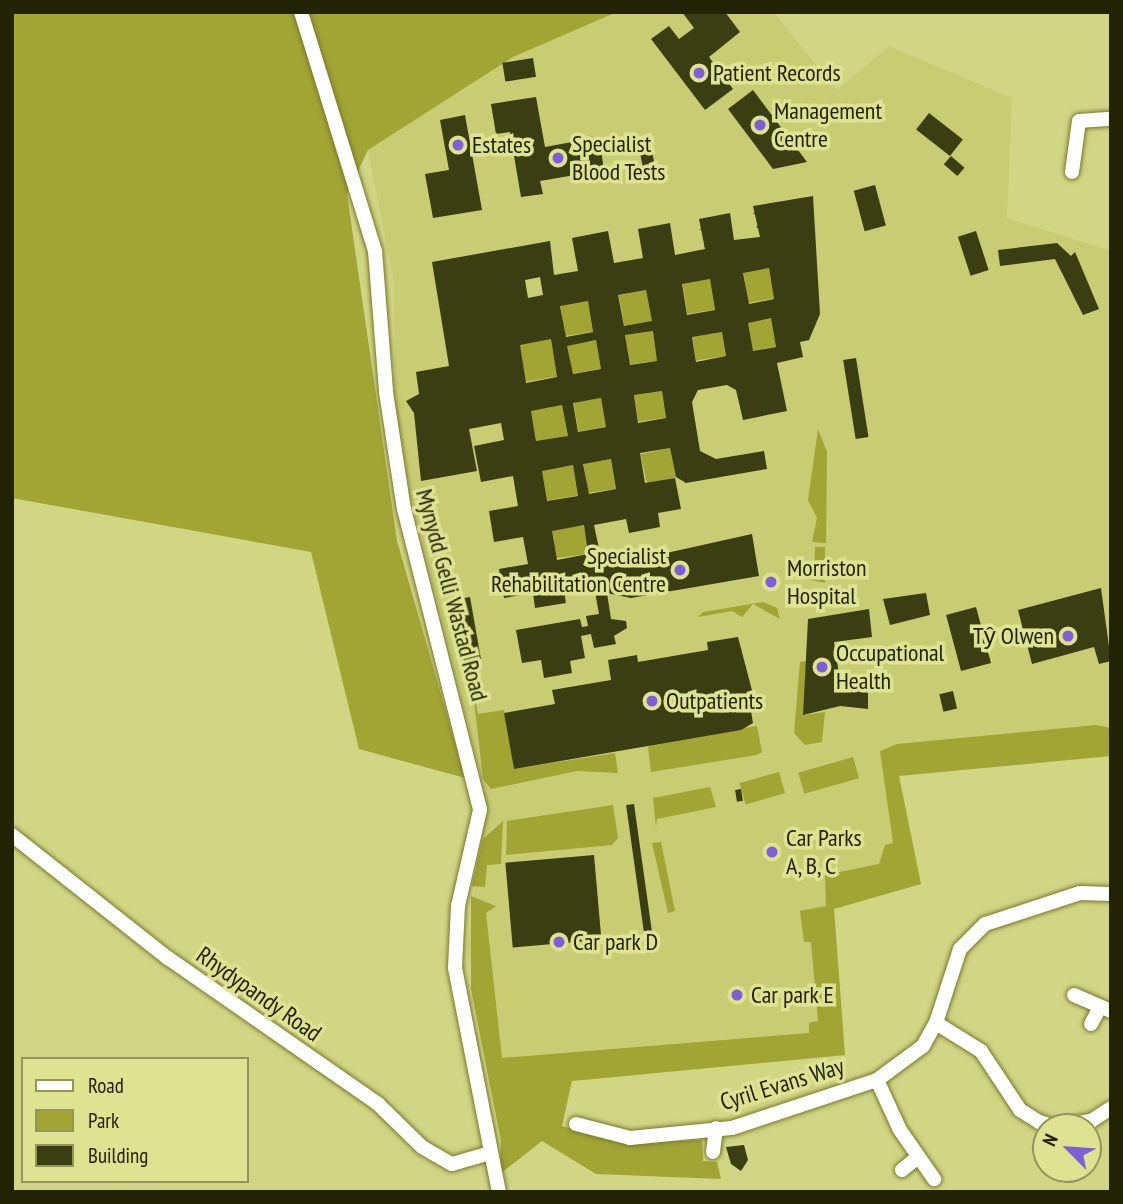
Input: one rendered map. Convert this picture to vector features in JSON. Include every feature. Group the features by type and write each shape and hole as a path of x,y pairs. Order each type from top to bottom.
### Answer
{"street":[{"name":"Mynydd Gelli Wastad Road","path":"301,12 375,251 386,392 404,509 480,810 458,906 454,968 488,1154 499,1192"},
{"path":"1072,172 1079,121 1111,119"},
{"name":"Rhydypandy Road","path":"12,835 169,958 378,1104 422,1147 452,1164 488,1154"},
{"name":"Cyril Evans Way","path":"576,1124 630,1138 716,1128 877,1080 923,1046 936,1023 960,949 985,924 1080,893 1111,894"},
{"path":"1074,995 1105,1009 1091,1024"},
{"path":"936,1023 981,1051 1020,1110 1039,1122 1056,1127 1091,1121 1111,1108"},
{"name":"Cyril Evans Way","path":"877,1080 918,1157 934,1179"},
{"path":"713,1152 716,1128"},
{"path":"902,1171 918,1157"}],"shaded area":[{"name":"Morriston Hospital","path":"617,12 773,12 837,90 889,46 1012,98 1007,218 1111,251 1111,756 899,776 921,884 834,909 845,1055 490,1089 468,948 485,792 395,429 394,283 368,150 513,57"}],"green space":[{"path":"12,12 617,12 513,57 368,150 347,194 397,541 465,778 359,749 311,552 12,498"},
{"path":"769,268 774,299 748,303 743,272"},
{"path":"710,279 715,310 687,314 682,283"},
{"path":"646,290 652,321 625,327 619,295"},
{"path":"588,301 593,332 565,336 560,305"},
{"path":"771,318 776,347 752,351 747,322"},
{"path":"653,331 657,361 629,365 625,335"},
{"path":"722,332 726,356 696,360 692,337"},
{"path":"551,339 557,377 525,382 519,344"},
{"path":"596,340 601,369 571,374 566,345"},
{"path":"662,391 666,418 638,422 634,395"},
{"path":"601,398 606,427 578,431 573,403"},
{"path":"562,405 568,436 537,443 531,411"},
{"path":"818,429 827,452 826,543 812,542 817,518 808,500"},
{"path":"670,448 676,477 647,484 641,454"},
{"path":"611,459 616,489 588,493 583,463"},
{"path":"573,465 578,496 546,501 541,470"},
{"path":"584,525 588,554 555,558 551,530"},
{"path":"815,547 825,547 825,583 802,578 814,573"},
{"path":"763,602 777,608 780,619 753,604 742,617 732,611 698,617 703,612"},
{"path":"806,661 804,715 825,712 822,742 805,745 794,733 800,662"},
{"path":"472,683 478,714 504,710 514,769 615,753 618,773 577,771 491,789 483,779"},
{"path":"1096,725 1111,728 1111,756 899,776 921,884 834,909 845,1055 572,1081 562,1126 621,1143 702,1140 703,1161 717,1162 721,1179 596,1174 542,1141 500,1174 501,1141 471,989 471,896 496,906 486,913 502,1058 809,1033 809,1023 818,1021 811,942 804,942 800,911 826,906 825,875 879,864 885,845 893,843 880,751 897,744"},
{"path":"757,726 762,752 757,755 651,772 648,747 656,740"},
{"path":"853,757 859,778 804,794 798,773"},
{"path":"779,772 785,793 746,804 740,783"},
{"path":"710,787 716,807 657,819 656,828 653,798"},
{"path":"613,805 618,838 612,845 506,855 507,821"},
{"path":"503,821 501,864 487,865 485,887 472,886 483,839"},
{"path":"661,842 675,911 668,913 652,843"}],"building":[{"name":"Patient Records","path":"682,12 725,12 740,32 709,57 733,89 705,110 651,39 669,26 679,39 694,28"},
{"path":"533,58 536,77 505,82 502,63"},
{"name":"Management Centre","path":"753,90 807,162 773,169 728,109"},
{"name":"Specialist Blood Tests","path":"536,97 545,147 599,137 604,170 540,181 543,194 521,197 510,132 496,134 491,104"},
{"path":"929,113 963,139 950,156 916,130"},
{"name":"Estates","path":"465,115 482,210 433,218 425,174 449,170 440,120"},
{"path":"652,152 657,176 645,179 640,154"},
{"path":"951,156 965,168 957,176 944,164"},
{"path":"875,185 886,226 865,231 854,191"},
{"path":"813,196 820,314 809,340 800,342 803,357 777,363 787,411 743,420 736,390 727,385 698,390 692,402 700,451 716,459 764,451 767,469 686,483 676,477 670,448 640,453 645,483 675,478 681,509 658,513 660,527 629,533 626,519 594,525 601,558 615,555 617,564 752,534 759,576 631,598 607,593 611,619 626,621 627,628 614,636 616,644 594,648 591,634 581,636 585,658 570,661 572,673 544,678 541,660 522,663 516,630 580,619 582,627 588,626 586,616 599,614 594,586 564,591 566,603 535,608 533,593 504,598 499,569 528,564 523,537 494,542 489,511 518,506 513,476 481,482 474,446 504,440 501,423 469,429 477,471 421,481 414,413 406,401 419,394 416,372 449,366 432,262 550,241 554,275 578,271 572,238 608,231 614,263 643,258 638,229 670,223 675,255 705,249 699,219 730,213 734,240 760,237 753,206","holes":["769,268 774,299 749,304 743,273","540,277 543,295 528,298 525,280","710,279 715,310 687,315 682,284","646,290 652,321 624,326 618,295","588,301 593,332 566,337 560,306","771,318 776,347 753,351 748,323","653,331 657,361 630,365 625,335","722,332 726,356 696,362 692,337","551,339 557,377 526,383 520,345","596,340 601,369 573,374 567,346","662,391 666,418 638,423 634,395","601,398 606,427 578,432 573,403","562,405 568,436 536,441 531,411","611,459 616,489 589,494 583,464","573,465 578,496 547,501 542,471","584,525 588,554 557,560 552,531"]},
{"path":"976,231 989,270 971,276 958,237"},
{"path":"1057,243 1071,256 1075,252 1099,309 1083,315 1055,259 1000,266 998,250"},
{"path":"856,358 869,437 856,439 843,360"},
{"name":"Tŷ Olwen","path":"1101,588 1111,661 1099,664 1094,647 1032,664 1018,610"},
{"path":"926,593 930,615 890,625 883,599"},
{"path":"470,597 481,659 464,662 453,600"},
{"path":"976,607 991,663 961,671 946,615"},
{"name":"Occupational Health","path":"869,609 872,637 834,642 840,681 868,681 868,709 840,706 803,715 808,619"},
{"name":"Outpatients","path":"738,637 754,698 749,699 753,723 741,730 514,769 504,713 555,704 552,690 611,680 608,660 637,655 638,662 708,650 707,642"},
{"path":"953,691 957,709 943,712 939,694"},
{"path":"741,789 743,801 737,802 735,790"},
{"path":"634,804 655,953 647,954 626,805"},
{"path":"594,855 601,940 513,947 505,863"},
{"path":"744,1145 748,1160 741,1171 731,1164 726,1147"}],"place":[{"name":"Patient Records","path":"699,73"},
{"name":"Management Centre","path":"760,125"},
{"name":"Estates","path":"458,145"},
{"name":"Specialist Blood Tests","path":"558,158"},
{"name":"Specialist Rehabilitation Centre","path":"680,570"},
{"name":"Morriston Hospital","path":"771,582"},
{"name":"Tŷ Olwen","path":"1068,636"},
{"name":"Occupational Health","path":"822,667"},
{"name":"Outpatients","path":"652,701"},
{"name":"Car Parks A, B, C","path":"772,852"},
{"name":"Car park D","path":"559,942"},
{"name":"Car park E","path":"737,995"}]}
